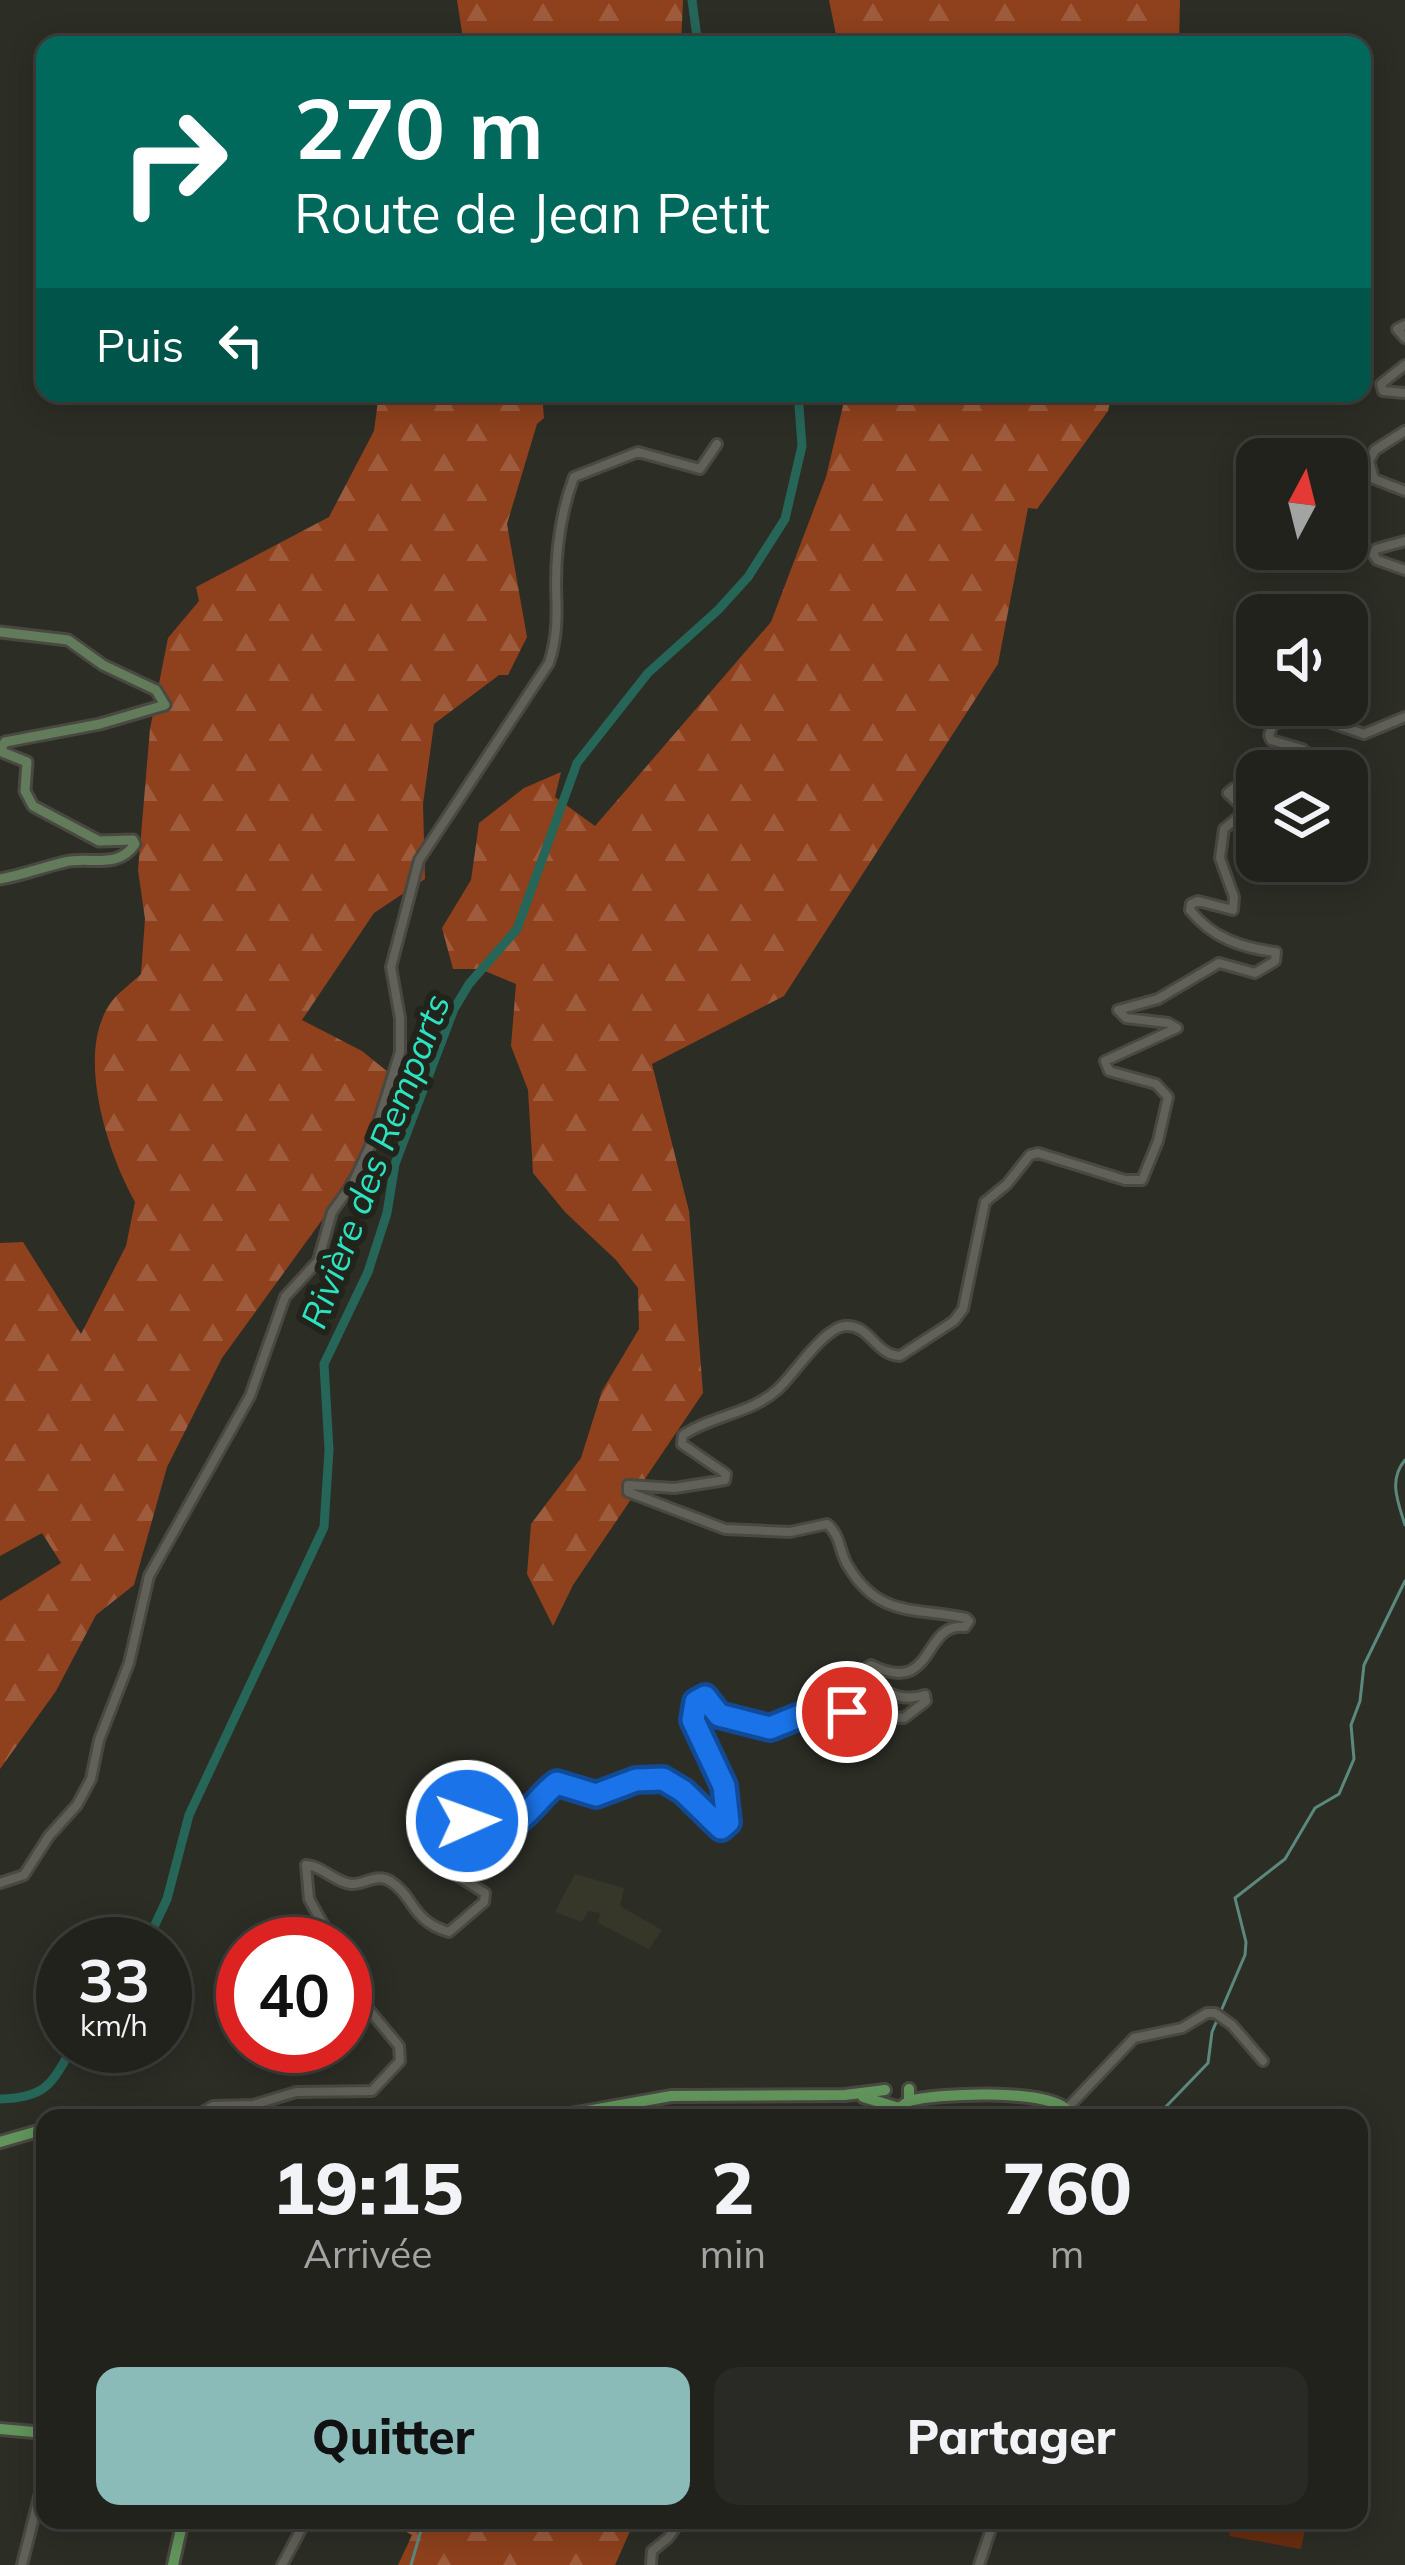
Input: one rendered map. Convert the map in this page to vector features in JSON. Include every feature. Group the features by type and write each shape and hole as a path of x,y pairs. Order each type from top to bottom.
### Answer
{"main road":[{"path":"0,632 68,640 103,665 156,689 165,705 100,724 5,742 2,752 27,762 25,791 33,806 100,841 133,840 135,844 129,853 114,859 70,860 0,879"},
{"path":"598,2109 671,2096 845,2095 898,2104 947,2096 1052,2100 1058,2109"},
{"path":"0,2142 36,2132"},
{"path":"0,2428 36,2432"},
{"path":"173,2565 182,2529"}],"street":[{"path":"1405,325 1396,332 1405,338"},
{"path":"1405,365 1381,384 1383,391 1405,393"},
{"path":"1405,431 1376,450 1369,470 1373,479 1405,491"},
{"path":"0,1883 24,1875 85,1792 129,1663 149,1576 250,1396 285,1297 318,1261 332,1212 353,1183 372,1142 400,1052 391,967 419,860 549,663 559,627 560,530 574,478 638,452 700,469 717,444"},
{"path":"1405,541 1373,554 1405,570"},
{"path":"1303,750 1271,740 1274,723 1317,718 1364,734 1405,717"},
{"path":"319,1917 309,1899 306,1865 352,1884 378,1878 389,1881 421,1918 449,1933 484,1902 485,1893 442,1861 423,1796 433,1796 475,1826 489,1827 526,1818 557,1783 596,1795 646,1778 670,1782 721,1828 728,1822 724,1786 693,1720 701,1698 719,1715 770,1728 812,1711 904,1718 926,1701 925,1695 910,1700 897,1697 873,1680 866,1668 872,1665 894,1675 910,1671 925,1660 943,1631 965,1627 966,1618 884,1605 858,1581 845,1562 837,1534 827,1525 790,1532 725,1529 628,1492 628,1485 675,1488 725,1480 726,1474 682,1444 683,1435 768,1397 833,1330 843,1326 863,1330 882,1352 901,1356 954,1321 966,1299 985,1202 1030,1155 1038,1153 1125,1180 1142,1180 1168,1097 1156,1084 1109,1071 1104,1064 1108,1057 1177,1028 1126,1018 1118,1010 1158,999 1219,963 1255,973 1275,961 1276,952 1243,948 1216,934 1190,910 1198,902 1233,910 1236,903 1220,858 1223,829 1236,819"},
{"path":"1067,2109 1134,2038 1182,2028 1207,2012 1219,2016 1251,2044 1263,2061"},
{"path":"231,2109 296,2092 354,2094 377,2088 400,2062 399,2046 372,2014"},
{"path":"22,2565 36,2511"},
{"path":"282,2565 302,2529"},
{"path":"651,2565 652,2551 674,2529"},
{"path":"979,2565 991,2529"}],"shaded area":[{"path":"575,1874 624,1888 620,1906 662,1930 649,1949 598,1923 600,1913 588,1911 582,1922 555,1912"},
{"path":"1230,2529 1305,2529 1301,2549 1229,2536"}],"green space":[{"path":"457,0 683,0 681,36 463,36"},
{"path":"829,0 1180,0 1179,36 836,36"},
{"path":"378,402 543,402 544,418 537,424 507,524 527,637 508,675 499,675 434,724 423,804 425,879 374,913 302,1020 362,1051 388,1072 367,1145 322,1220 222,1358 167,1467 134,1585 96,1615 56,1691 0,1769 0,1601 61,1563 42,1533 0,1556 0,1243 23,1242 81,1334 126,1246 135,1202 105,1130 95,1073 96,1046 112,1001 141,974 145,919 138,870 150,729 168,638 199,601 196,587 329,517 374,431"},
{"path":"844,402 1110,402 1037,509 1028,508 998,664 784,996 652,1064 689,1211 703,1393 573,1585 553,1626 527,1574 531,1524 581,1458 602,1391 639,1329 638,1288 533,1173 528,1090 511,1046 516,984 480,969 453,969 442,928 471,880 479,823 524,788 561,772 555,797 595,826 771,622 826,477"},
{"path":"401,2529 631,2529 615,2565 398,2565 412,2535"}],"waterway":[{"name":"Rivière des Remparts","path":"692,0 697,36"},
{"name":"Rivière des Remparts","path":"159,1917 189,1815 324,1527 329,1450 324,1364 368,1272 387,1213 395,1164 454,1009 469,984 517,929 577,763 648,673 748,577 785,519 802,446 799,402"},
{"path":"1405,1460 1396,1483 1405,1525"},
{"path":"1164,2109 1208,2063 1212,2032 1245,1955 1235,1898 1285,1859 1315,1808 1339,1794 1354,1759 1351,1725 1360,1701 1364,1665 1405,1581"},
{"name":"Rivière des Remparts","path":"0,2099 38,2092 57,2073"},
{"path":"411,2565 421,2529"}],"route":[{"path":"467,1821 480,1827 520,1821 557,1783 596,1795 655,1778 683,1791 721,1828 728,1822 727,1800 693,1720 696,1702 705,1697 719,1715 770,1728 812,1711 847,1712"}]}
